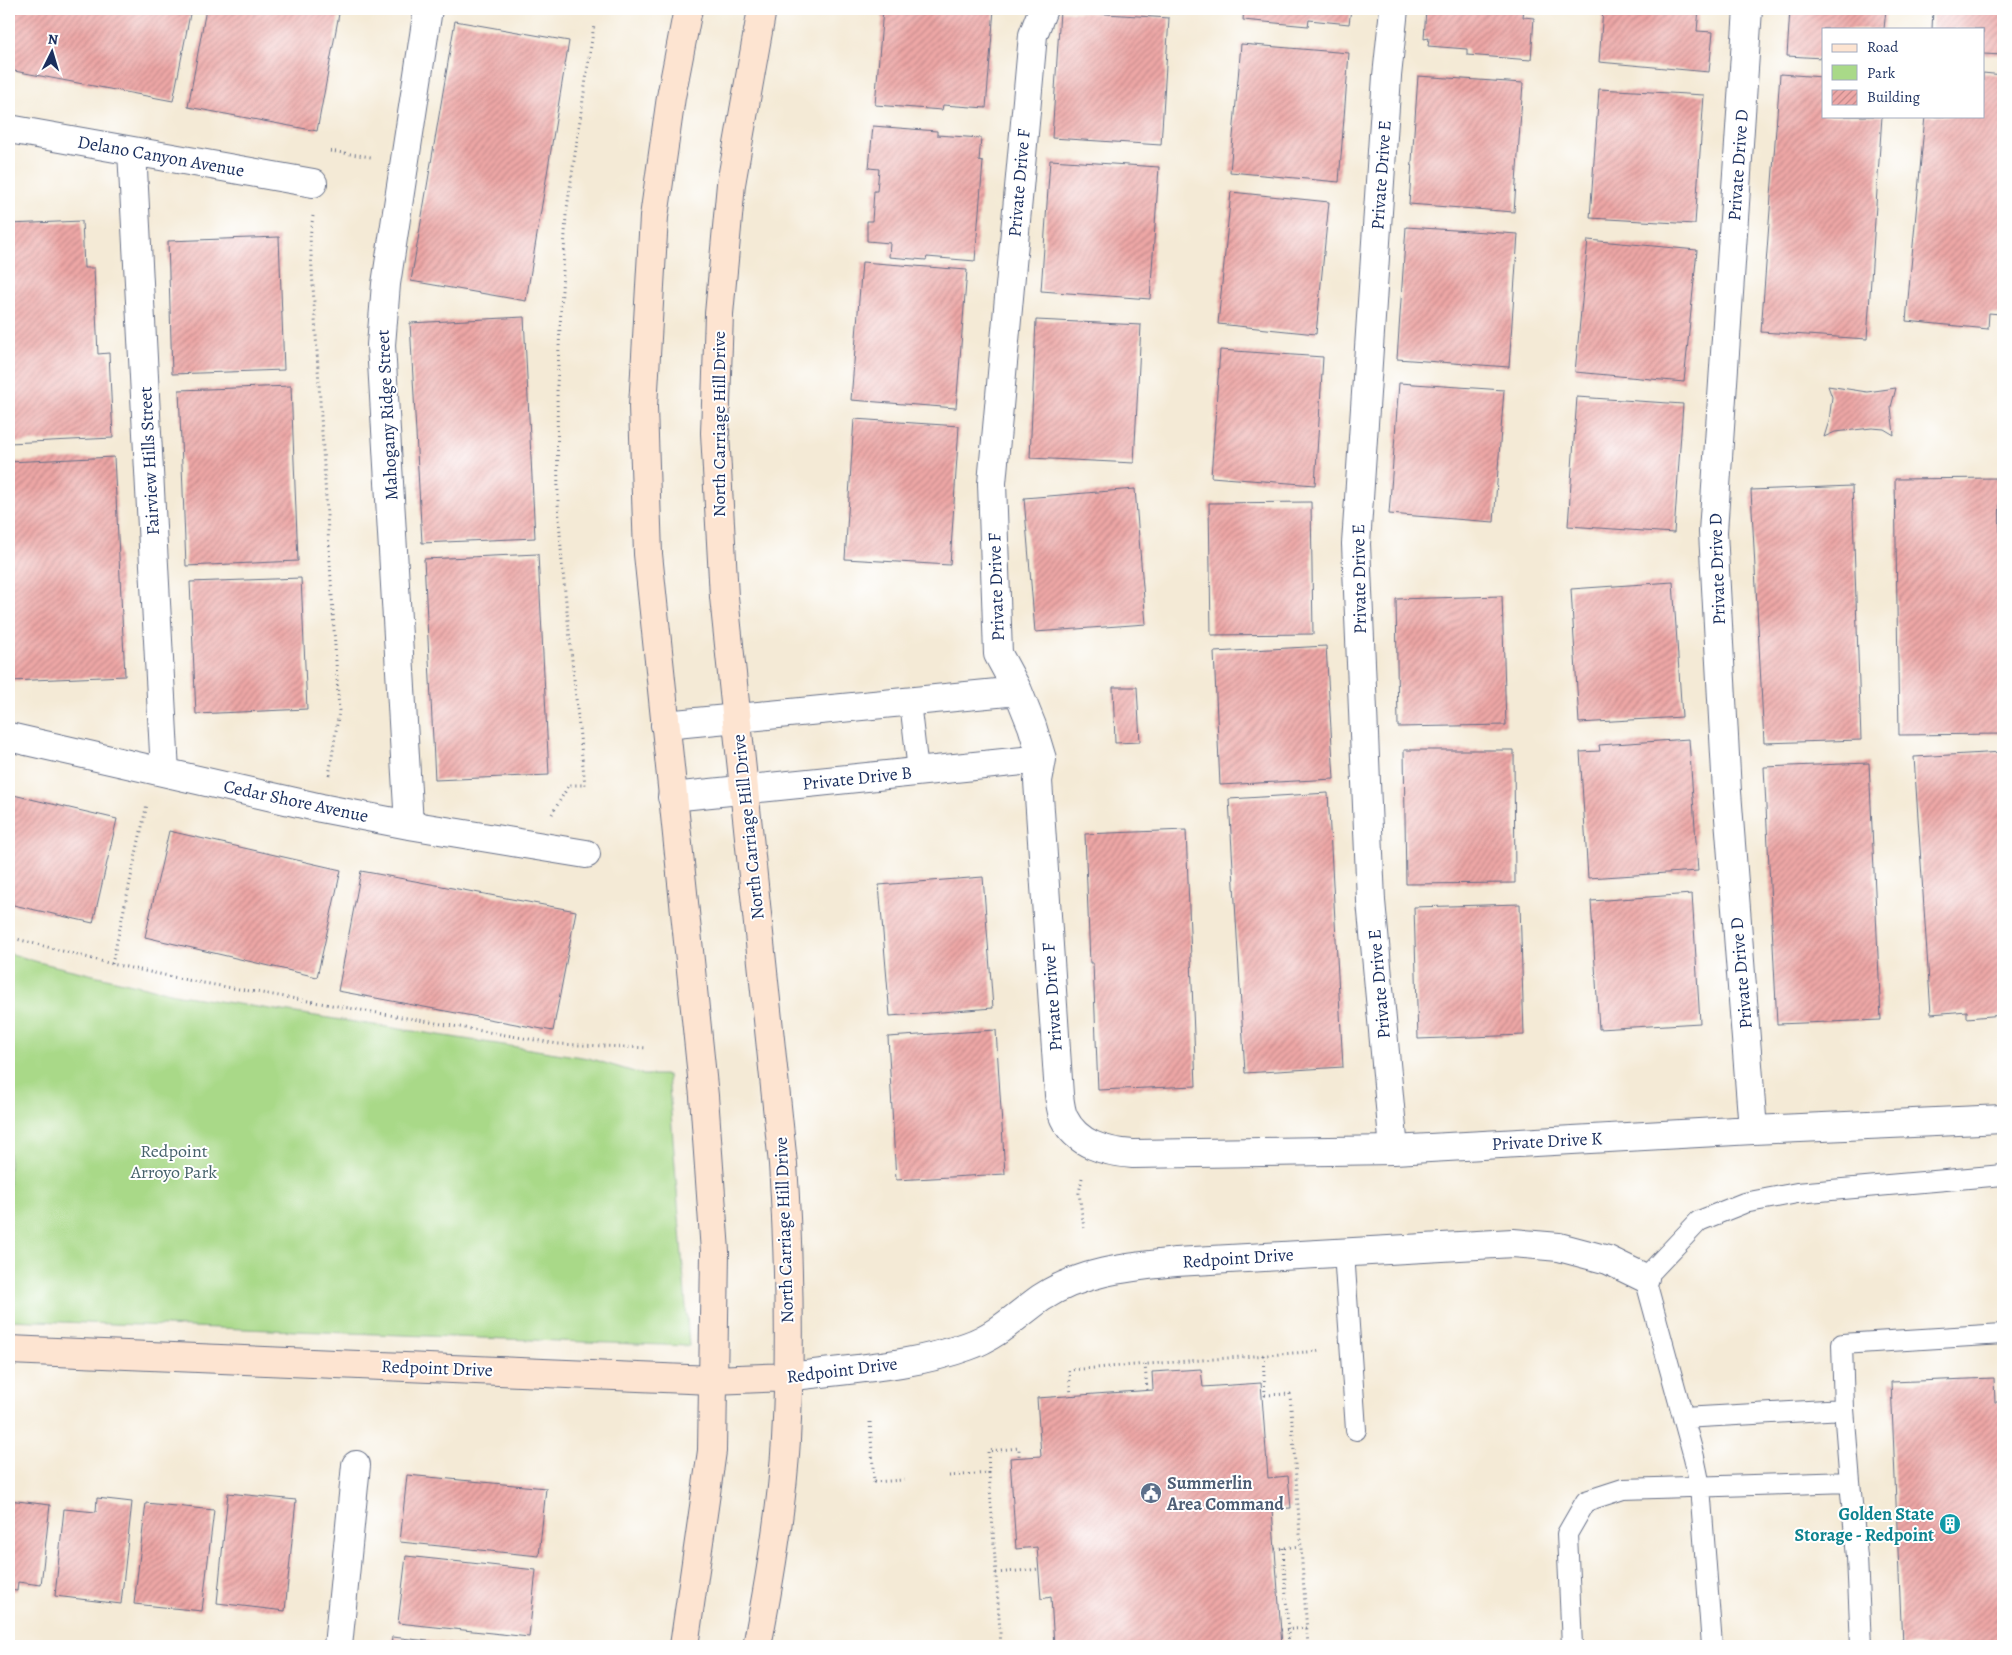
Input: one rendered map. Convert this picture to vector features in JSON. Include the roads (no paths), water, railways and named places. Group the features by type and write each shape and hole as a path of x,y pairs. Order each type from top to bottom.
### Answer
{"street":[{"name":"Mahogany Ridge Street","path":"409,825 382,344 386,284 428,9"},
{"path":"684,1646 712,1451 715,1297 712,1197 704,1096 648,554 644,398 654,217 671,97 688,9"},
{"name":"North Carriage Hill Drive","path":"757,1646 779,1503 786,1442 788,1377 787,1230 783,1164 736,719 717,481 715,433 718,314 731,184 762,9"},
{"name":"Private Drive F","path":"1043,9 1033,36 992,484 998,654 1018,691 1032,726 1042,759 1038,781 1059,1096 1064,1118 1075,1133 1092,1146"},
{"name":"Private Drive E","path":"1394,9 1387,76 1356,544 1371,901 1394,1150"},
{"name":"Private Drive D","path":"1748,9 1713,532 1727,792 1754,1130"},
{"name":"Delano Canyon Avenue","path":"9,129 183,158 314,196"},
{"name":"Fairview Hills Street","path":"132,151 165,772"},
{"path":"665,726 1018,691"},
{"name":"Cedar Shore Avenue","path":"9,737 321,808 409,825 586,854"},
{"name":"Private Drive B","path":"672,797 1042,759"},
{"name":"Private Drive K","path":"1092,1146 1111,1152 1133,1154 1394,1150 1754,1130 2003,1119"},
{"name":"Redpoint Drive","path":"9,1350 714,1380 788,1377 913,1361 970,1346 995,1333 1041,1299 1064,1286 1091,1275 1124,1268 1176,1262 1514,1243 1550,1246 1608,1260 1645,1278"},
{"path":"338,1646 356,1465"}],"lane":[{"path":"910,702 918,772"},
{"path":"1712,1646 1700,1486 1694,1457 1645,1278 1699,1221 1744,1203 1798,1193 2003,1174"},
{"path":"1344,1252 1356,1430"},
{"path":"1861,1646 1857,1556 1844,1409 1842,1344 2003,1334"},
{"path":"1683,1418 1844,1409"},
{"path":"1572,1646 1566,1534 1586,1501 1623,1489 1850,1482"}],"place":[{"name":"Summerlin Area Command","path":"1151,1493"},
{"name":"Golden State Storage - Redpoint","path":"1950,1524"}],"park label":[{"name":"Redpoint Arroyo Park","path":"174,1161"}]}
